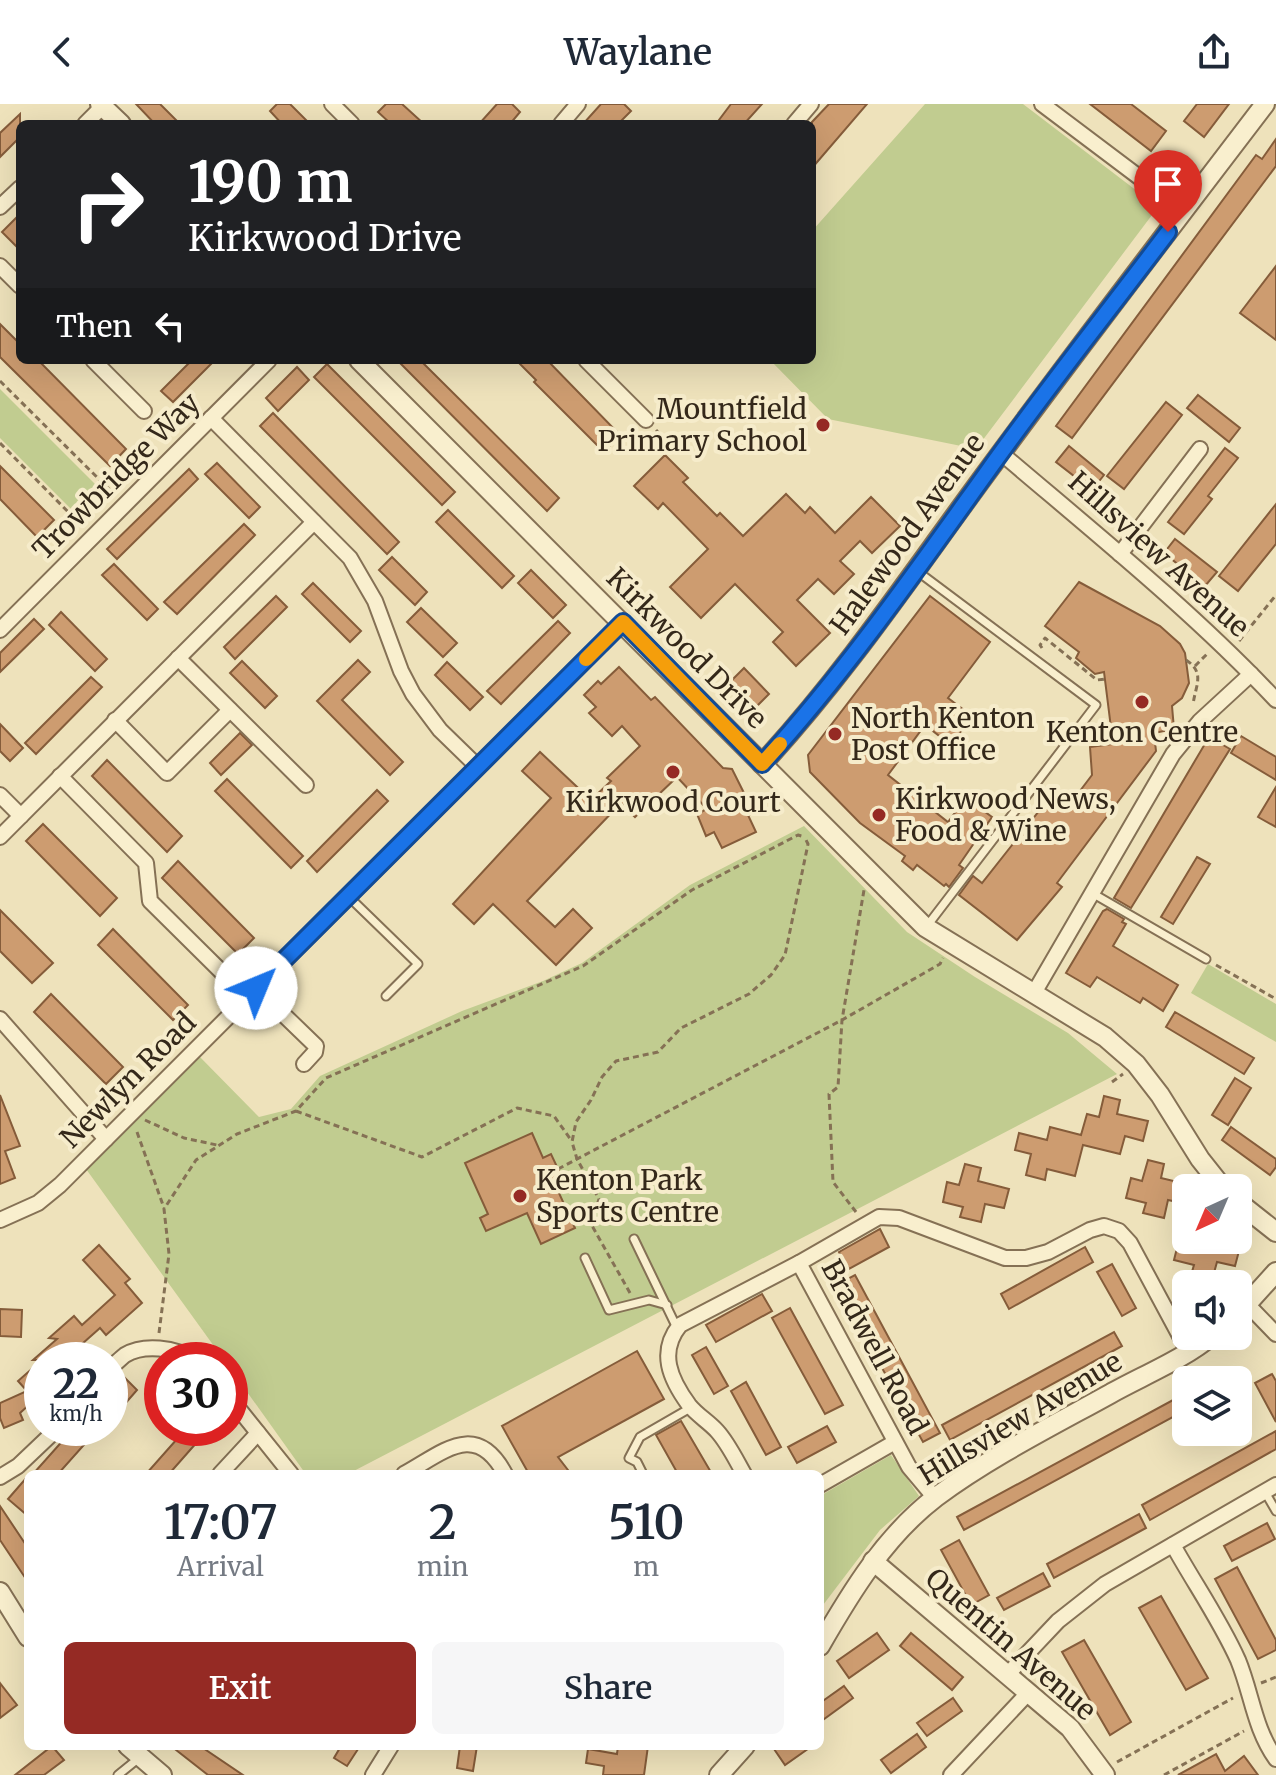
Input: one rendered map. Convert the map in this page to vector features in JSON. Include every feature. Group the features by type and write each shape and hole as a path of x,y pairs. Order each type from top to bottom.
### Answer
{"street":[{"path":"564,120 578,104"},
{"path":"797,120 811,104"},
{"path":"1042,104 1184,211"},
{"name":"Halewood Avenue","path":"762,764 801,720 917,571 1001,453 1265,104"},
{"path":"89,120 102,105 117,120"},
{"path":"0,207 16,192"},
{"path":"0,266 16,282"},
{"path":"97,364 144,411"},
{"name":"Trowbridge Way","path":"0,630 265,364"},
{"name":"Kirkwood Drive","path":"363,364 925,927 1105,1037 1136,1064 1212,1174"},
{"path":"591,364 646,420"},
{"path":"211,418 350,558 362,576 413,694 440,730 478,767"},
{"path":"1120,554 1200,449"},
{"name":"Hillsview Avenue","path":"1001,453 1120,554 1276,700"},
{"path":"0,837 314,522"},
{"name":"Newlyn Road","path":"0,1220 38,1203 60,1185 623,622"},
{"path":"178,658 306,785"},
{"path":"1034,993 1173,754 1200,721 1251,674"},
{"path":"115,720 167,773 230,710"},
{"path":"60,776 146,863 150,901 251,993 316,1046 315,1052 304,1064"},
{"path":"0,795 21,816"},
{"path":"0,1019 106,1139"},
{"path":"1252,1213 1276,1232"},
{"name":"Bradwell Road","path":"935,1498 909,1467 799,1263 866,1224 879,1217 899,1218 1005,1258 1026,1258 1048,1252 1104,1226 1119,1231 1130,1243 1188,1351"},
{"path":"742,1470 718,1432 692,1407 666,1357 670,1337 677,1328 799,1263"},
{"path":"1252,1299 1276,1272"},
{"path":"1252,1316 1276,1334"},
{"name":"Hillsview Avenue","path":"824,1640 873,1561 935,1498 996,1457 1188,1351"},
{"path":"248,1420 288,1470"},
{"path":"224,1470 258,1433"},
{"path":"411,1470 458,1445 471,1442 485,1446 503,1470"},
{"path":"824,1483 895,1442"},
{"path":"0,1477 18,1466 39,1446"},
{"path":"1007,1675 1058,1621 1105,1584 1271,1489"},
{"path":"1173,1545 1239,1663 1256,1724 1276,1759"},
{"name":"Quentin Avenue","path":"873,1561 1070,1728 1104,1773"},
{"path":"0,1592 24,1631"},
{"path":"951,1775 1029,1692"},
{"path":"373,1775 389,1750"},
{"path":"719,1775 741,1750"},
{"path":"134,1751 162,1775"}],"lane":[{"path":"917,571 1096,705 925,927"},
{"path":"1092,893 1206,959"},
{"path":"348,896 418,964 386,996"},
{"path":"634,1239 677,1328"},
{"path":"585,1258 609,1310 649,1300 667,1305"},
{"path":"629,1458 640,1437 692,1407"},
{"path":"618,1459 629,1458 637,1462 641,1470"},
{"path":"1271,1489 1276,1511"},
{"path":"118,1775 134,1751"}],"path":[{"path":"0,381 124,505"},
{"path":"0,443 93,536"},
{"path":"1229,653 1276,595"},
{"path":"1049,655 1040,645 1045,638 1097,680 1105,679"},
{"path":"1186,660 1195,666 1199,676 1193,711 1200,721"},
{"path":"805,837 820,822"},
{"path":"164,1209 196,1160 237,1134 296,1111 326,1078 583,966 692,890 798,835 805,837"},
{"path":"572,1142 576,1122 602,1077 616,1061 658,1052 681,1028 749,994 771,975 785,955 808,844 805,837"},
{"path":"866,1224 833,1182 829,1094 838,1087 842,1020 867,870"},
{"path":"558,1169 842,1020 940,964 952,945"},
{"path":"1206,959 1276,999"},
{"path":"296,1111 422,1157 517,1108 554,1116 572,1142 577,1159 599,1199 591,1224 635,1304"},
{"path":"131,1114 184,1138 219,1145"},
{"path":"131,1114 164,1209 169,1254 158,1342"},
{"path":"1104,1773 1247,1691"},
{"path":"1164,1775 1256,1724"}],"green space":[{"path":"925,104 1023,104 1158,207 976,449 828,419 774,364 816,364 816,227"},
{"path":"0,389 109,498 84,522 0,438"},
{"path":"804,826 907,932 1068,1033 1117,1074 356,1470 303,1470 248,1393 248,1342 211,1342 86,1169 107,1144 198,1055 259,1117 291,1109 320,1076 462,1011 582,963 690,885"},
{"path":"1208,964 1276,1004 1276,1042 1191,993"},
{"path":"891,1455 919,1496 880,1530 824,1604 824,1494"}],"building":[{"path":"136,104 160,104 176,120 151,120"},
{"path":"277,104 290,104 306,120 278,120 270,111"},
{"path":"386,104 402,104 420,120 387,120 378,112"},
{"path":"497,104 512,104 520,112 513,120 483,120"},
{"path":"601,104 624,104 631,111 622,120 587,120"},
{"path":"731,104 762,104 748,120 719,120"},
{"path":"829,104 867,104 816,163 814,120"},
{"path":"1090,104 1131,104 1166,131 1151,151"},
{"path":"1197,104 1229,104 1204,137 1184,121"},
{"path":"20,114 20,120 16,120 16,141 0,157 0,133"},
{"path":"1276,139 1276,166 1072,438 1056,426 1256,155 1262,159"},
{"path":"16,218 16,246 2,232"},
{"path":"1276,266 1276,340 1240,313"},
{"path":"0,324 16,340 16,364 42,364 126,449 110,466 0,357"},
{"path":"188,364 211,364 173,402 161,391"},
{"path":"327,364 455,492 442,505 314,377"},
{"path":"401,364 424,364 559,498 547,511"},
{"path":"520,364 551,364 620,435 604,452 534,382 536,380"},
{"path":"297,367 309,380 278,411 266,398"},
{"path":"1198,395 1240,428 1229,442 1187,408"},
{"path":"1166,402 1182,415 1124,489 1107,476"},
{"path":"273,413 399,542 387,554 260,426"},
{"path":"1069,446 1104,475 1092,490 1056,462"},
{"path":"1225,448 1238,458 1208,496 1212,499 1184,534 1168,522"},
{"path":"665,455 688,478 683,482 717,516 720,513 743,536 786,494 805,513 810,507 835,533 871,497 900,526 872,553 860,541 840,561 854,574 834,594 818,579 797,600 830,633 796,666 773,642 783,632 735,584 701,618 670,587 708,549 663,503 658,509 634,486"},
{"path":"217,463 260,507 249,518 205,474"},
{"path":"0,466 54,520 37,537 0,499"},
{"path":"189,469 198,479 117,559 107,549"},
{"path":"1276,504 1276,544 1238,591 1219,576"},
{"path":"448,510 514,576 502,588 436,522"},
{"path":"244,524 255,535 177,614 164,602"},
{"path":"1175,539 1217,572 1205,586 1164,553"},
{"path":"392,557 427,592 415,605 379,570"},
{"path":"114,564 158,609 147,620 102,575"},
{"path":"531,570 566,605 553,618 518,583"},
{"name":"Kenton Centre","path":"1079,582 1160,626 1180,644 1185,653 1189,683 1182,698 1172,706 1174,729 1154,733 1156,751 1057,883 1062,887 1017,940 959,895 973,876 982,883 1054,792 1070,804 1092,775 1090,747 1113,744 1104,672 1095,674 1076,658 1079,652 1045,626"},
{"path":"313,583 361,631 350,642 302,594"},
{"path":"276,596 287,607 235,659 224,647"},
{"path":"930,596 990,642 948,698 972,716 951,745 925,725 888,775 948,822 966,798 992,817 959,865 963,868 949,887 917,865 913,870 902,861 905,856 860,823 810,772 808,755"},
{"path":"421,608 457,643 443,657 407,622"},
{"path":"61,612 107,659 95,671 49,625"},
{"path":"34,619 44,629 0,672 0,653"},
{"path":"558,621 570,633 501,704 487,691"},
{"path":"358,660 370,672 342,700 403,762 390,775 317,701"},
{"path":"242,661 277,696 265,708 230,673"},
{"path":"447,662 483,697 470,710 435,675"},
{"path":"619,667 651,700 655,697 723,768 732,769 754,813 748,815 756,832 722,848 714,832 706,836 697,814 707,809 677,777 635,817 621,803 527,901 555,927 573,909 592,928 556,965 493,904 474,924 453,904 551,798 522,771 540,752 591,800 611,781 607,778 640,746 622,726 612,736 589,713 596,707 584,695"},
{"path":"744,668 769,694 754,709 729,683"},
{"path":"91,677 102,687 36,754 25,743"},
{"path":"0,724 23,748 10,761 0,751"},
{"path":"240,733 252,745 221,775 210,763"},
{"path":"1241,736 1276,757 1276,780 1231,753"},
{"path":"1209,737 1230,749 1131,908 1114,898"},
{"path":"107,760 182,836 167,852 92,776"},
{"path":"227,779 303,856 291,868 215,791"},
{"path":"1276,787 1276,827 1258,817"},
{"path":"377,790 388,801 317,872 307,861"},
{"path":"43,824 117,898 100,916 26,841"},
{"path":"1197,857 1210,864 1173,924 1161,917"},
{"path":"178,861 254,938 238,954 162,878"},
{"path":"1107,909 1124,919 1122,922 1126,924 1113,946 1178,985 1163,1011 1143,998 1140,1003 1097,977 1090,987 1066,973"},
{"path":"0,910 53,963 32,983 0,951"},
{"path":"113,929 188,1005 173,1020 98,945"},
{"path":"51,994 123,1067 106,1084 34,1012"},
{"path":"1175,1012 1254,1058 1244,1074 1166,1027"},
{"path":"1235,1078 1251,1088 1228,1125 1212,1115"},
{"path":"0,1095 20,1146 5,1151 15,1178 0,1184"},
{"path":"1104,1096 1120,1100 1117,1114 1148,1121 1143,1141 1125,1136 1120,1154 1083,1145 1075,1176 1047,1169 1045,1180 1026,1175 1031,1154 1015,1150 1019,1133 1047,1140 1050,1127 1081,1135 1087,1114 1099,1117"},
{"path":"1231,1127 1276,1159 1276,1167 1270,1175 1222,1140"},
{"name":"Kenton Park Sports Centre","path":"532,1133 543,1158 551,1154 558,1169 561,1176 553,1180 575,1228 541,1244 527,1213 486,1231 480,1218 488,1214 465,1163"},
{"path":"1148,1160 1164,1164 1161,1178 1172,1181 1172,1201 1168,1200 1164,1218 1143,1213 1146,1203 1126,1198 1131,1178 1142,1181"},
{"path":"965,1164 981,1168 978,1181 1009,1189 1004,1208 985,1204 981,1222 960,1217 963,1207 943,1202 947,1182 959,1185"},
{"path":"880,1229 889,1247 849,1269 839,1252"},
{"path":"99,1245 130,1279 125,1283 142,1303 106,1335 100,1328 84,1342 54,1342 57,1339 49,1338 74,1316 82,1325 115,1295 83,1260"},
{"path":"1085,1247 1093,1262 1009,1309 1001,1294"},
{"path":"1176,1254 1238,1254 1235,1266 1217,1262 1215,1270 1192,1270 1194,1265 1174,1260"},
{"path":"1112,1264 1136,1308 1122,1316 1097,1272"},
{"path":"855,1275 940,1433 923,1442 836,1285"},
{"path":"762,1294 772,1311 716,1342 706,1325"},
{"path":"790,1308 843,1405 825,1414 772,1318"},
{"path":"0,1309 22,1310 21,1337 0,1336"},
{"path":"1114,1332 1122,1346 950,1440 942,1425"},
{"path":"706,1347 728,1386 714,1394 692,1355"},
{"path":"637,1351 664,1399 558,1457 568,1470 527,1470 502,1426"},
{"path":"1272,1374 1276,1381 1276,1422 1255,1383"},
{"path":"128,1381 137,1390 128,1400"},
{"path":"746,1382 781,1447 766,1455 731,1391"},
{"path":"24,1392 24,1409 20,1413 23,1420 4,1428 0,1403"},
{"path":"1172,1401 1172,1418 964,1530 957,1517"},
{"path":"681,1421 710,1470 676,1470 656,1435"},
{"path":"827,1426 836,1442 797,1463 788,1447"},
{"path":"1276,1431 1276,1449 1150,1520 1142,1505"},
{"path":"58,1446 83,1446 62,1470 37,1470"},
{"path":"171,1446 194,1446 173,1470 150,1470"},
{"path":"24,1481 24,1513 8,1499"},
{"path":"0,1506 24,1542 24,1576 0,1540"},
{"path":"1139,1514 1146,1528 1054,1578 1047,1564"},
{"path":"1267,1523 1275,1539 1232,1561 1224,1546"},
{"path":"959,1540 989,1595 971,1605 941,1550"},
{"path":"1237,1567 1276,1640 1276,1650 1258,1659 1215,1579"},
{"path":"1043,1573 1050,1586 1004,1610 997,1598"},
{"path":"1161,1596 1208,1678 1186,1690 1139,1608"},
{"path":"877,1633 889,1650 849,1678 837,1661"},
{"path":"911,1633 963,1677 952,1690 900,1646"},
{"path":"1084,1640 1131,1722 1110,1735 1062,1652"},
{"path":"0,1683 17,1705 0,1718"},
{"path":"844,1686 853,1698 824,1719 824,1700"},
{"path":"953,1698 962,1711 927,1736 917,1723"},
{"path":"917,1734 926,1747 891,1773 881,1760"},
{"path":"47,1750 55,1750 64,1760 44,1775 15,1775"},
{"path":"176,1750 206,1750 243,1775 208,1775"},
{"path":"339,1750 357,1750 347,1766 334,1758"},
{"path":"459,1750 476,1750 473,1771 457,1768"},
{"path":"588,1750 617,1754 618,1750 647,1750 644,1775 603,1775 604,1766 586,1763"},
{"path":"775,1750 806,1750 785,1765"},
{"path":"1216,1754 1225,1771 1244,1756 1258,1775 1178,1775"}],"slow traffic":[{"path":"586,659 623,622 762,764 780,744"}],"place":[{"name":"Mountfield Primary School","path":"823,425"},
{"name":"Kenton Centre","path":"1142,702"},
{"name":"North Kenton Post Office","path":"835,734"},
{"name":"Kirkwood Court","path":"673,772"},
{"name":"Kirkwood News, Food & Wine","path":"879,815"},
{"name":"Kenton Park Sports Centre","path":"520,1196"}],"route":[{"path":"256,988 623,622 762,764 900,596 987,472 1168,232"}]}
